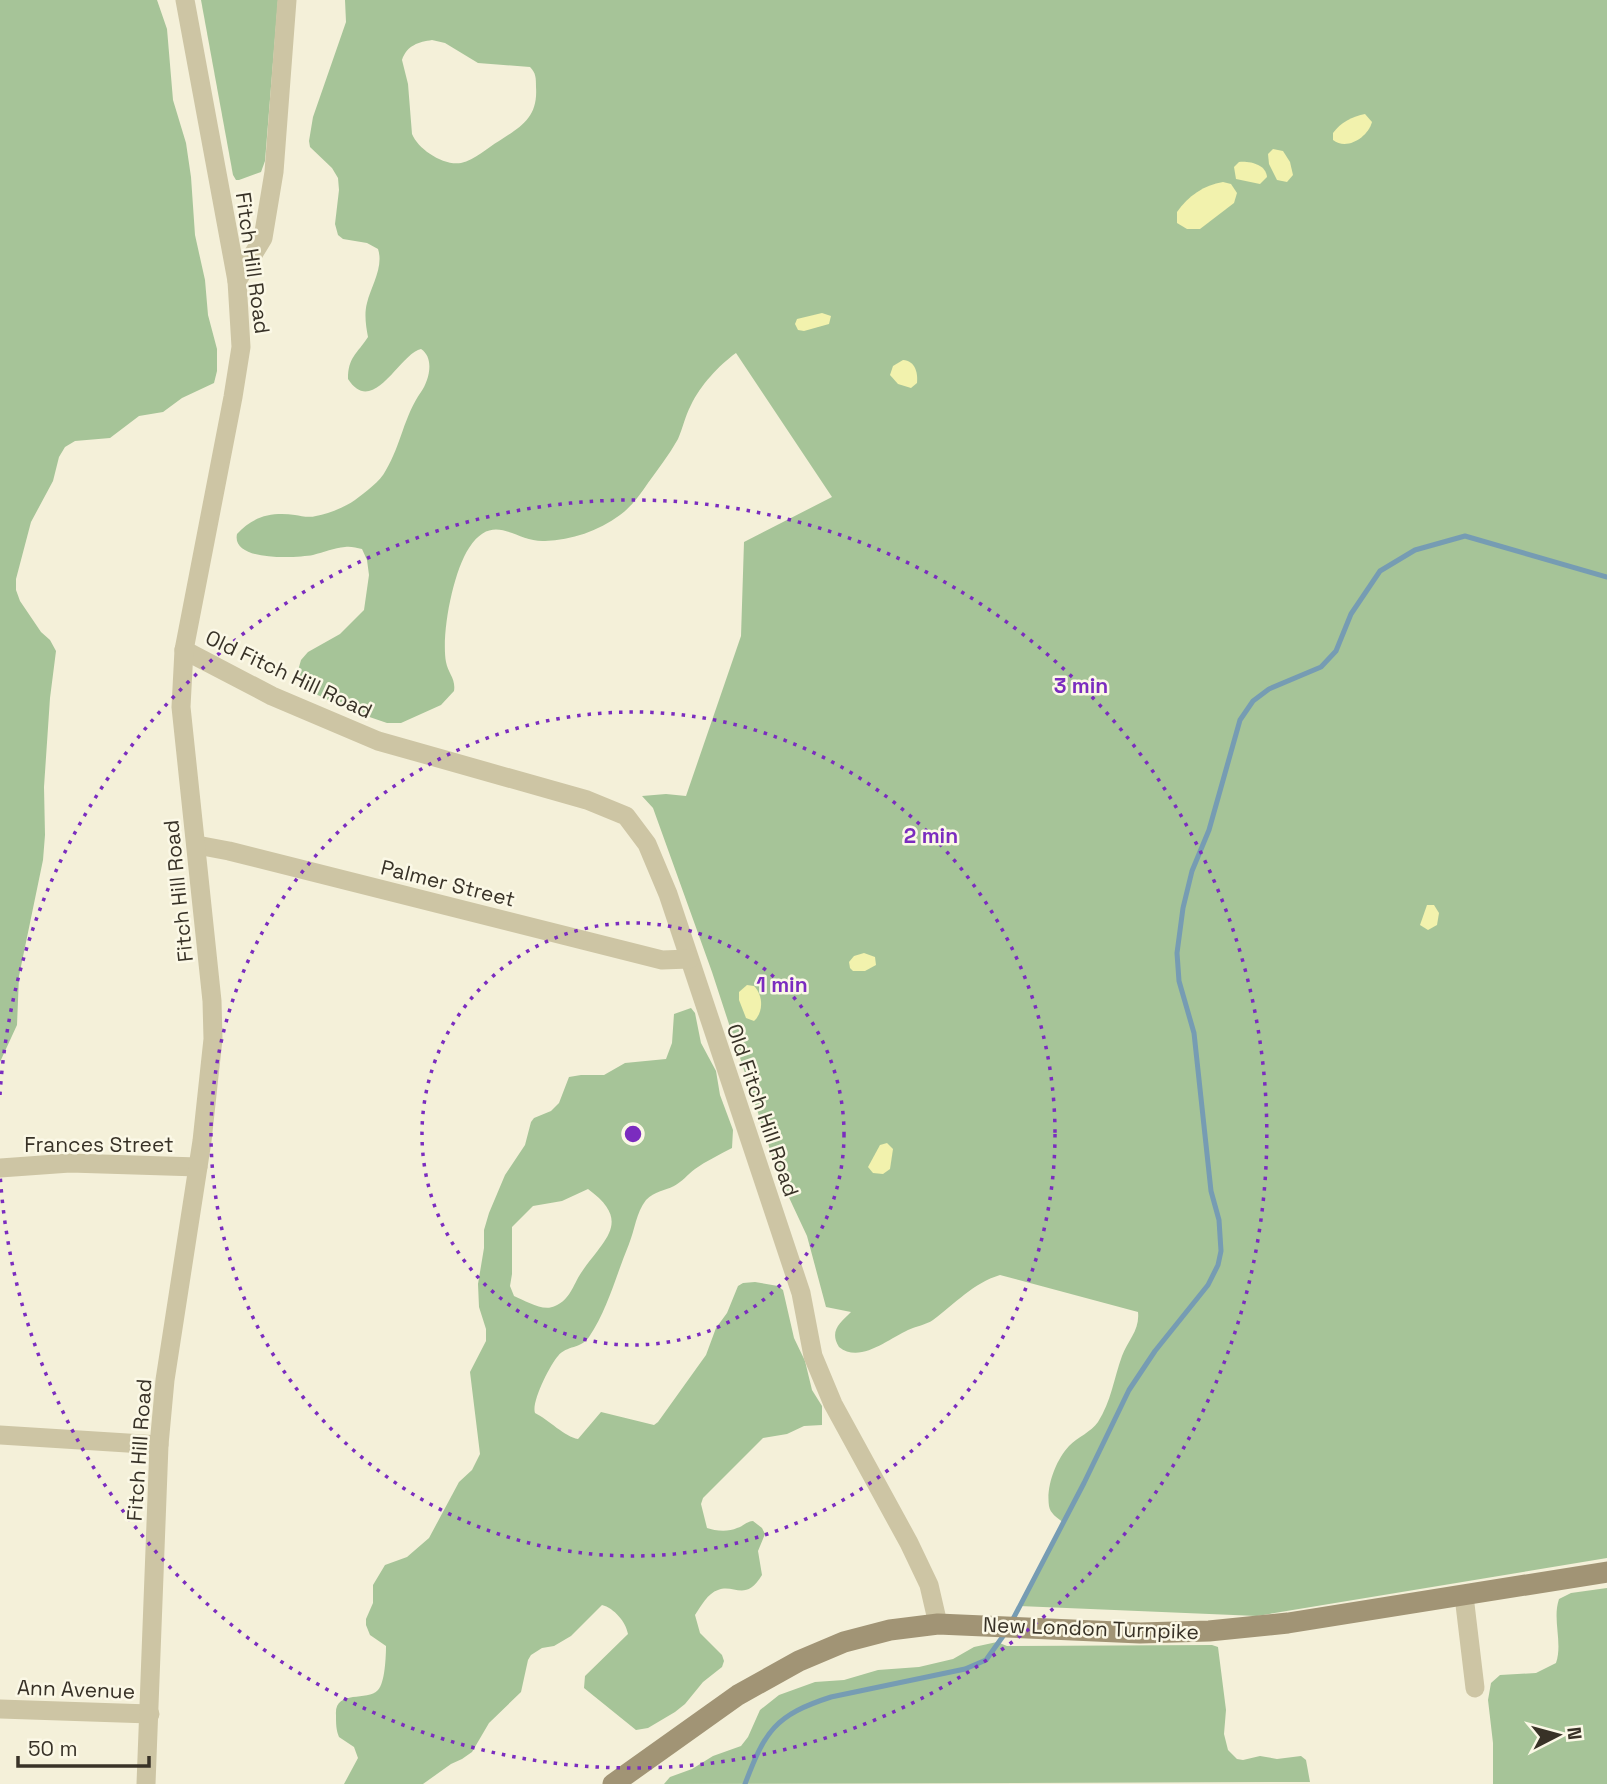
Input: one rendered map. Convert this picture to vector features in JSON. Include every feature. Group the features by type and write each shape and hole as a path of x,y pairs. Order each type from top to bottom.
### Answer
{"main road":[{"name":"New London Turnpike","path":"613,1784 738,1695 799,1661 844,1642 890,1630 938,1624 990,1624 1140,1633 1209,1631 1288,1623 1607,1572"}],"street":[{"name":"Fitch Hill Road","path":"146,1784 159,1445 165,1380 198,1167 213,1039 212,1001 197,845 181,707 184,650 241,347 237,281 185,0"},
{"path":"237,281 263,238 274,172 288,0"},
{"name":"Old Fitch Hill Road","path":"184,650 272,696 378,741 587,800 626,816 647,844 668,894 801,1293 813,1356 832,1404 909,1543 929,1586 938,1624"},
{"name":"Palmer Street","path":"197,845 243,854 662,960 689,959"},
{"name":"Frances Street","path":"0,1168 70,1163 198,1167"},
{"path":"0,1435 159,1445"},
{"path":"1464,1596 1475,1688"},
{"name":"Ann Avenue","path":"0,1709 150,1714"}],"shaded area":[{"path":"0,0 157,0 167,29 173,100 186,143 195,235 205,280 208,315 217,349 217,371 214,383 182,398 163,412 139,416 110,438 75,441 65,447 59,457 53,481 31,522 16,579 16,590 20,601 56,651 44,787 43,860 19,976 17,1025 0,1062"},
{"path":"201,0 278,0 265,161 261,172 239,180 233,175"},
{"path":"345,0 1607,0 1607,1558 1257,1616 1019,1606 1063,1522 1052,1513 1048,1498 1056,1466 1069,1446 1098,1422 1109,1398 1122,1356 1135,1330 1138,1312 1000,1275 973,1289 930,1322 874,1348 856,1353 839,1347 836,1332 851,1312 826,1307 807,1236 778,1174 712,972 653,808 642,796 686,796 741,636 744,542 832,497 736,353 699,391 671,451 639,496 612,521 565,539 534,540 496,530 487,531 478,537 469,548 458,572 447,620 446,662 454,683 454,691 441,705 401,723 387,723 352,711 307,690 302,686 297,674 301,660 308,652 340,634 364,610 369,575 362,549 347,547 313,555 280,557 254,554 244,550 238,543 237,534 256,519 278,514 311,517 326,514 351,503 372,486 391,460 410,411 428,376 428,358 421,349 413,353 377,388 367,391 357,389 348,379 351,361 368,337 366,307 378,270 378,249 367,243 343,239 338,235 335,224 338,178 332,168 310,147 309,141 313,117 346,22","holes":["432,40 445,43 478,63 530,67 536,78 536,97 527,120 481,154 461,163 439,159 425,151 415,140 402,60 407,51 418,43"]},
{"path":"691,1008 695,1013 701,1043 716,1071 720,1095 733,1130 732,1148 699,1166 677,1184 646,1200 596,1326 586,1341 566,1350 555,1361 538,1393 535,1413 578,1439 601,1412 654,1425 706,1355 716,1328 727,1313 738,1286 755,1282 778,1286 783,1290 794,1338 805,1361 812,1390 822,1406 822,1425 804,1426 787,1434 763,1438 703,1498 701,1504 707,1528 730,1530 753,1521 762,1528 765,1534 758,1551 762,1575 750,1588 724,1588 705,1600 695,1615 700,1633 722,1655 722,1667 703,1682 685,1704 648,1728 636,1730 584,1688 585,1676 628,1634 619,1616 602,1605 571,1636 531,1655 521,1692 489,1723 472,1752 462,1759 423,1784 344,1784 358,1758 354,1747 339,1737 336,1724 337,1707 346,1699 378,1690 385,1669 386,1646 370,1635 366,1625 373,1603 373,1585 385,1565 407,1557 429,1538 459,1482 472,1470 480,1454 470,1372 486,1341 486,1329 479,1307 478,1284 484,1230 505,1175 525,1145 531,1122 551,1111 559,1103 569,1077 604,1075 625,1063 666,1059 672,1043 674,1014","holes":["588,1189 602,1201 612,1221 610,1231 564,1300 545,1308 514,1296 510,1286 512,1227 533,1206 562,1201"]},
{"path":"1607,1588 1607,1784 1493,1784 1493,1743 1488,1700 1491,1683 1500,1675 1536,1673 1556,1663 1559,1599 1571,1593"},
{"path":"997,1642 1007,1646 1218,1647 1226,1710 1224,1734 1228,1750 1237,1759 1243,1760 1260,1756 1277,1759 1301,1756 1306,1760 1310,1782 664,1784 670,1777 741,1746 760,1710 779,1695 815,1682 844,1680 878,1670 919,1667 953,1659 974,1647"}],"sand":[{"path":"1365,114 1372,122 1362,137 1344,144 1333,140 1333,133 1339,126 1351,118"},
{"path":"1273,149 1283,151 1290,162 1293,175 1287,182 1277,180 1269,164 1268,154"},
{"path":"1239,162 1257,165 1264,169 1267,177 1260,184 1236,179 1234,167"},
{"path":"1223,182 1231,184 1237,193 1234,203 1200,229 1187,229 1177,223 1177,212 1191,196"},
{"path":"822,313 831,316 829,324 804,331 798,330 795,324 797,319"},
{"path":"903,360 910,362 916,371 917,383 911,388 898,384 890,375 893,366"},
{"path":"1427,905 1434,905 1439,913 1437,925 1428,930 1420,925"},
{"path":"864,953 875,957 876,965 865,971 853,971 849,962 854,956"},
{"path":"747,985 754,986 761,999 761,1008 754,1021 746,1018 739,1000 739,992"},
{"path":"887,1143 893,1149 890,1169 883,1174 873,1173 868,1167 880,1145"}],"waterway":[{"path":"1012,1621 1129,1390 1155,1351 1208,1285 1218,1265 1221,1251 1219,1220 1211,1191 1194,1033 1179,981 1177,953 1183,908 1192,871 1209,830 1240,720 1253,701 1269,689 1321,667 1336,651 1351,614 1380,571 1415,550 1465,536 1607,577"},
{"path":"745,1784 766,1738 784,1718 831,1697 965,1669 986,1660 1006,1632"}]}
